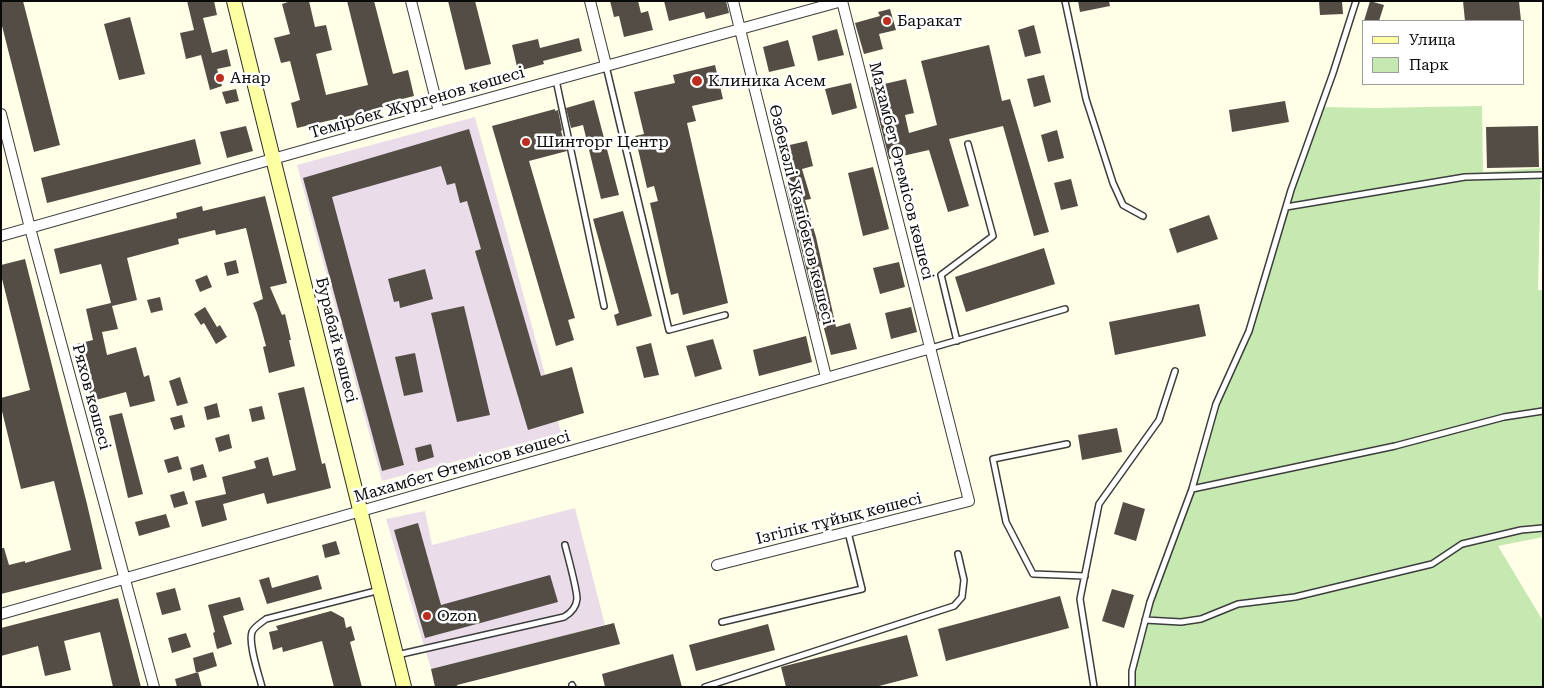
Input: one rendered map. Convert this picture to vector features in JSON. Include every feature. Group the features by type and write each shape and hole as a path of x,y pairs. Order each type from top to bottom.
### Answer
{"street":[{"name":"Бурабай көшесі","path":"234,1 404,687"},
{"path":"412,1 439,112"},
{"path":"590,1 606,66"},
{"name":"Өзбекәлі Жәнібеков көшесі","path":"733,1 826,377"},
{"name":"Темірбек Жүргенов көшесі","path":"1,236 556,79 842,1"},
{"name":"Махамбет Өтемісов көшесі","path":"842,1 969,501"},
{"name":"Ряхов көшесі","path":"1,114 154,687"},
{"name":"Махамбет Өтемісов көшесі","path":"1,614 931,348"},
{"name":"Ізгілік тұйық көшесі","path":"717,565 969,501"}],"lane":[{"path":"1065,1 1086,99 1113,183 1123,205 1143,216"},
{"path":"1132,687 1132,670 1150,602 1192,488 1216,404 1249,331 1286,207 1356,1"},
{"path":"606,66 669,330 725,315"},
{"path":"556,79 604,306"},
{"path":"957,340 941,275 993,236 968,144"},
{"path":"1286,207 1465,177 1543,174"},
{"path":"931,348 1065,308"},
{"path":"1094,687 1080,600 1099,504 1159,420 1175,372"},
{"path":"1192,488 1395,446 1504,416 1543,411"},
{"path":"1067,444 993,459 1006,522 1033,574 1085,576"},
{"path":"1145,620 1181,622 1201,618 1238,604 1295,597 1432,564 1462,544 1521,530 1543,528"},
{"path":"722,622 862,589 848,532"},
{"path":"396,655 564,617 570,614 574,609 577,598 565,545"},
{"path":"705,687 954,606 962,597 964,580 958,554"},
{"path":"262,687 252,644 252,632 258,625 266,619 380,590"}],"shaded area":[{"path":"475,117 561,433 382,481 297,165"},
{"path":"575,508 605,625 431,669 386,519 425,511 432,545"}],"green space":[{"path":"1482,106 1483,172 1541,168 1538,290 1543,290 1543,537 1498,546 1543,621 1543,687 1132,687 1132,671 1150,602 1192,489 1216,404 1249,331 1291,190 1321,107"}],"building":[{"path":"1,1 23,1 60,145 34,152 1,22"},
{"path":"187,1 214,1 217,15 203,18 212,53 227,49 231,66 217,69 222,86 210,90 201,55 186,59 180,33 194,30"},
{"path":"291,1 309,1 315,27 326,25 332,50 316,54 326,95 368,85 347,1 374,1 393,74 408,70 414,96 382,104 383,108 297,128 291,103 300,100 290,61 281,63 274,38 290,34 282,4"},
{"path":"448,1 475,1 491,64 465,70"},
{"path":"610,1 638,1 641,13 648,11 653,30 624,37 619,16 614,17"},
{"path":"664,1 726,1 729,13 706,19 704,12 669,21"},
{"path":"1078,1 1109,1 1110,6 1080,12"},
{"path":"1319,1 1342,1 1343,14 1320,15"},
{"path":"1370,1 1384,5 1379,20 1364,20"},
{"path":"1463,1 1519,1 1521,20 1465,20"},
{"path":"890,9 896,30 879,34 883,49 864,54 855,23 880,16 878,12"},
{"path":"130,17 145,74 119,80 104,24"},
{"path":"1034,25 1041,53 1025,57 1018,30"},
{"path":"837,29 844,55 818,61 812,36"},
{"path":"579,38 582,51 543,61 544,64 518,71 512,45 538,39 540,48"},
{"path":"788,40 795,66 769,72 763,47"},
{"path":"989,45 1002,101 1010,99 1049,232 1034,236 1003,126 949,139 969,206 948,212 929,150 889,159 871,87 906,79 914,113 905,115 909,133 937,125 921,61"},
{"path":"715,65 723,99 692,106 696,121 687,123 728,303 683,315 678,293 671,295 650,203 658,201 654,186 647,188 635,136 644,134 634,92 675,83 673,75"},
{"path":"1044,75 1051,102 1034,107 1027,79"},
{"path":"851,83 857,108 832,115 825,89"},
{"path":"236,89 239,101 226,104 222,92"},
{"path":"594,100 619,195 601,199 583,125 571,128 566,108"},
{"path":"1285,101 1289,122 1232,132 1229,110"},
{"path":"555,109 555,111 558,110 561,131 567,151 529,161 575,318 568,320 574,340 556,346 492,126"},
{"path":"246,126 253,151 227,158 220,132"},
{"path":"1538,126 1539,167 1487,168 1486,127"},
{"path":"469,129 541,376 572,367 584,413 528,430 475,251 481,249 467,201 460,203 455,183 447,185 441,166 332,197 404,465 382,471 303,178"},
{"path":"1057,130 1064,158 1048,162 1041,135"},
{"path":"195,139 201,164 47,203 41,178"},
{"path":"807,141 813,166 802,169 811,199 805,200 816,237 836,327 850,323 857,349 831,355 822,321 819,321 786,186 790,184 781,147"},
{"path":"873,167 889,229 863,236 848,173"},
{"path":"1071,179 1078,206 1061,210 1054,183"},
{"path":"265,196 287,283 270,287 282,315 285,314 295,366 269,373 263,347 266,346 253,303 263,299 246,228 216,235 215,230 178,239 179,244 127,258 137,300 112,306 118,329 102,332 107,355 136,347 144,377 149,375 155,401 130,407 126,392 92,401 77,344 93,340 86,309 111,303 101,264 60,274 54,249 177,218 176,213 202,206 203,211"},
{"path":"623,211 652,316 617,326 614,315 619,313 593,219"},
{"path":"1209,215 1218,239 1177,253 1169,229"},
{"path":"1044,248 1055,284 966,312 955,277"},
{"path":"25,259 102,569 1,594 1,548 4,548 9,565 25,561 25,563 71,550 54,481 21,489 1,407 1,398 30,390 1,275 1,265"},
{"path":"236,260 239,273 227,276 224,263"},
{"path":"899,262 905,287 880,294 873,268"},
{"path":"425,269 433,299 400,308 399,301 394,302 388,279"},
{"path":"207,275 212,287 200,292 195,280"},
{"path":"160,297 163,310 151,313 147,300"},
{"path":"1199,304 1206,336 1115,355 1109,322"},
{"path":"464,306 490,415 457,422 431,313"},
{"path":"205,307 217,327 220,325 227,337 216,344 204,323 201,325 194,314"},
{"path":"911,307 917,332 891,339 885,313"},
{"path":"806,336 812,362 759,376 753,350"},
{"path":"713,339 722,369 695,377 686,346"},
{"path":"651,343 659,375 644,378 636,347"},
{"path":"415,353 423,392 404,396 395,357"},
{"path":"180,377 188,403 177,406 169,381"},
{"path":"304,387 322,464 325,463 331,488 267,504 264,493 223,504 227,520 202,527 195,501 226,494 222,477 256,468 254,461 268,457 273,476 296,470 278,393"},
{"path":"217,403 220,417 207,420 204,407"},
{"path":"262,406 265,419 252,422 249,409"},
{"path":"122,413 143,494 128,498 109,416"},
{"path":"182,415 185,427 174,430 170,418"},
{"path":"1117,428 1122,452 1082,460 1078,435"},
{"path":"229,434 232,448 219,452 215,438"},
{"path":"431,444 434,457 418,462 415,448"},
{"path":"178,456 182,469 168,473 164,460"},
{"path":"203,464 207,477 193,481 190,468"},
{"path":"184,491 188,504 174,508 170,495"},
{"path":"1123,502 1145,509 1136,541 1114,534"},
{"path":"166,514 170,527 139,536 135,522"},
{"path":"418,523 441,605 550,575 558,602 425,638 394,530"},
{"path":"336,541 340,554 325,558 322,545"},
{"path":"318,575 322,589 267,604 259,580 269,577 272,588"},
{"path":"175,588 181,610 162,615 156,593"},
{"path":"1112,589 1134,595 1124,628 1102,621"},
{"path":"1060,596 1069,628 946,661 938,629"},
{"path":"240,597 244,610 223,616 232,644 217,649 208,605"},
{"path":"118,598 141,687 113,687 100,632 64,641 71,670 45,676 38,646 1,656 1,628"},
{"path":"331,611 344,618 346,628 351,626 355,640 350,642 362,687 334,687 322,641 283,652 282,647 273,650 269,632 278,630 276,626"},
{"path":"614,623 620,644 457,685 457,687 435,687 431,669"},
{"path":"768,624 775,650 696,671 689,645"},
{"path":"186,633 191,647 172,653 168,638"},
{"path":"907,635 918,676 875,687 786,687 781,667"},
{"path":"213,652 217,666 196,673 193,658"},
{"path":"673,654 682,687 605,687 602,674"},
{"path":"198,672 202,687 177,687 175,679"}],"place":[{"name":"Баракат","path":"887,21"},
{"name":"Анар","path":"220,78"},
{"name":"Клиника Асем","path":"697,81"},
{"name":"Шинторг Центр","path":"526,142"},
{"name":"Ozon","path":"427,616"}]}
